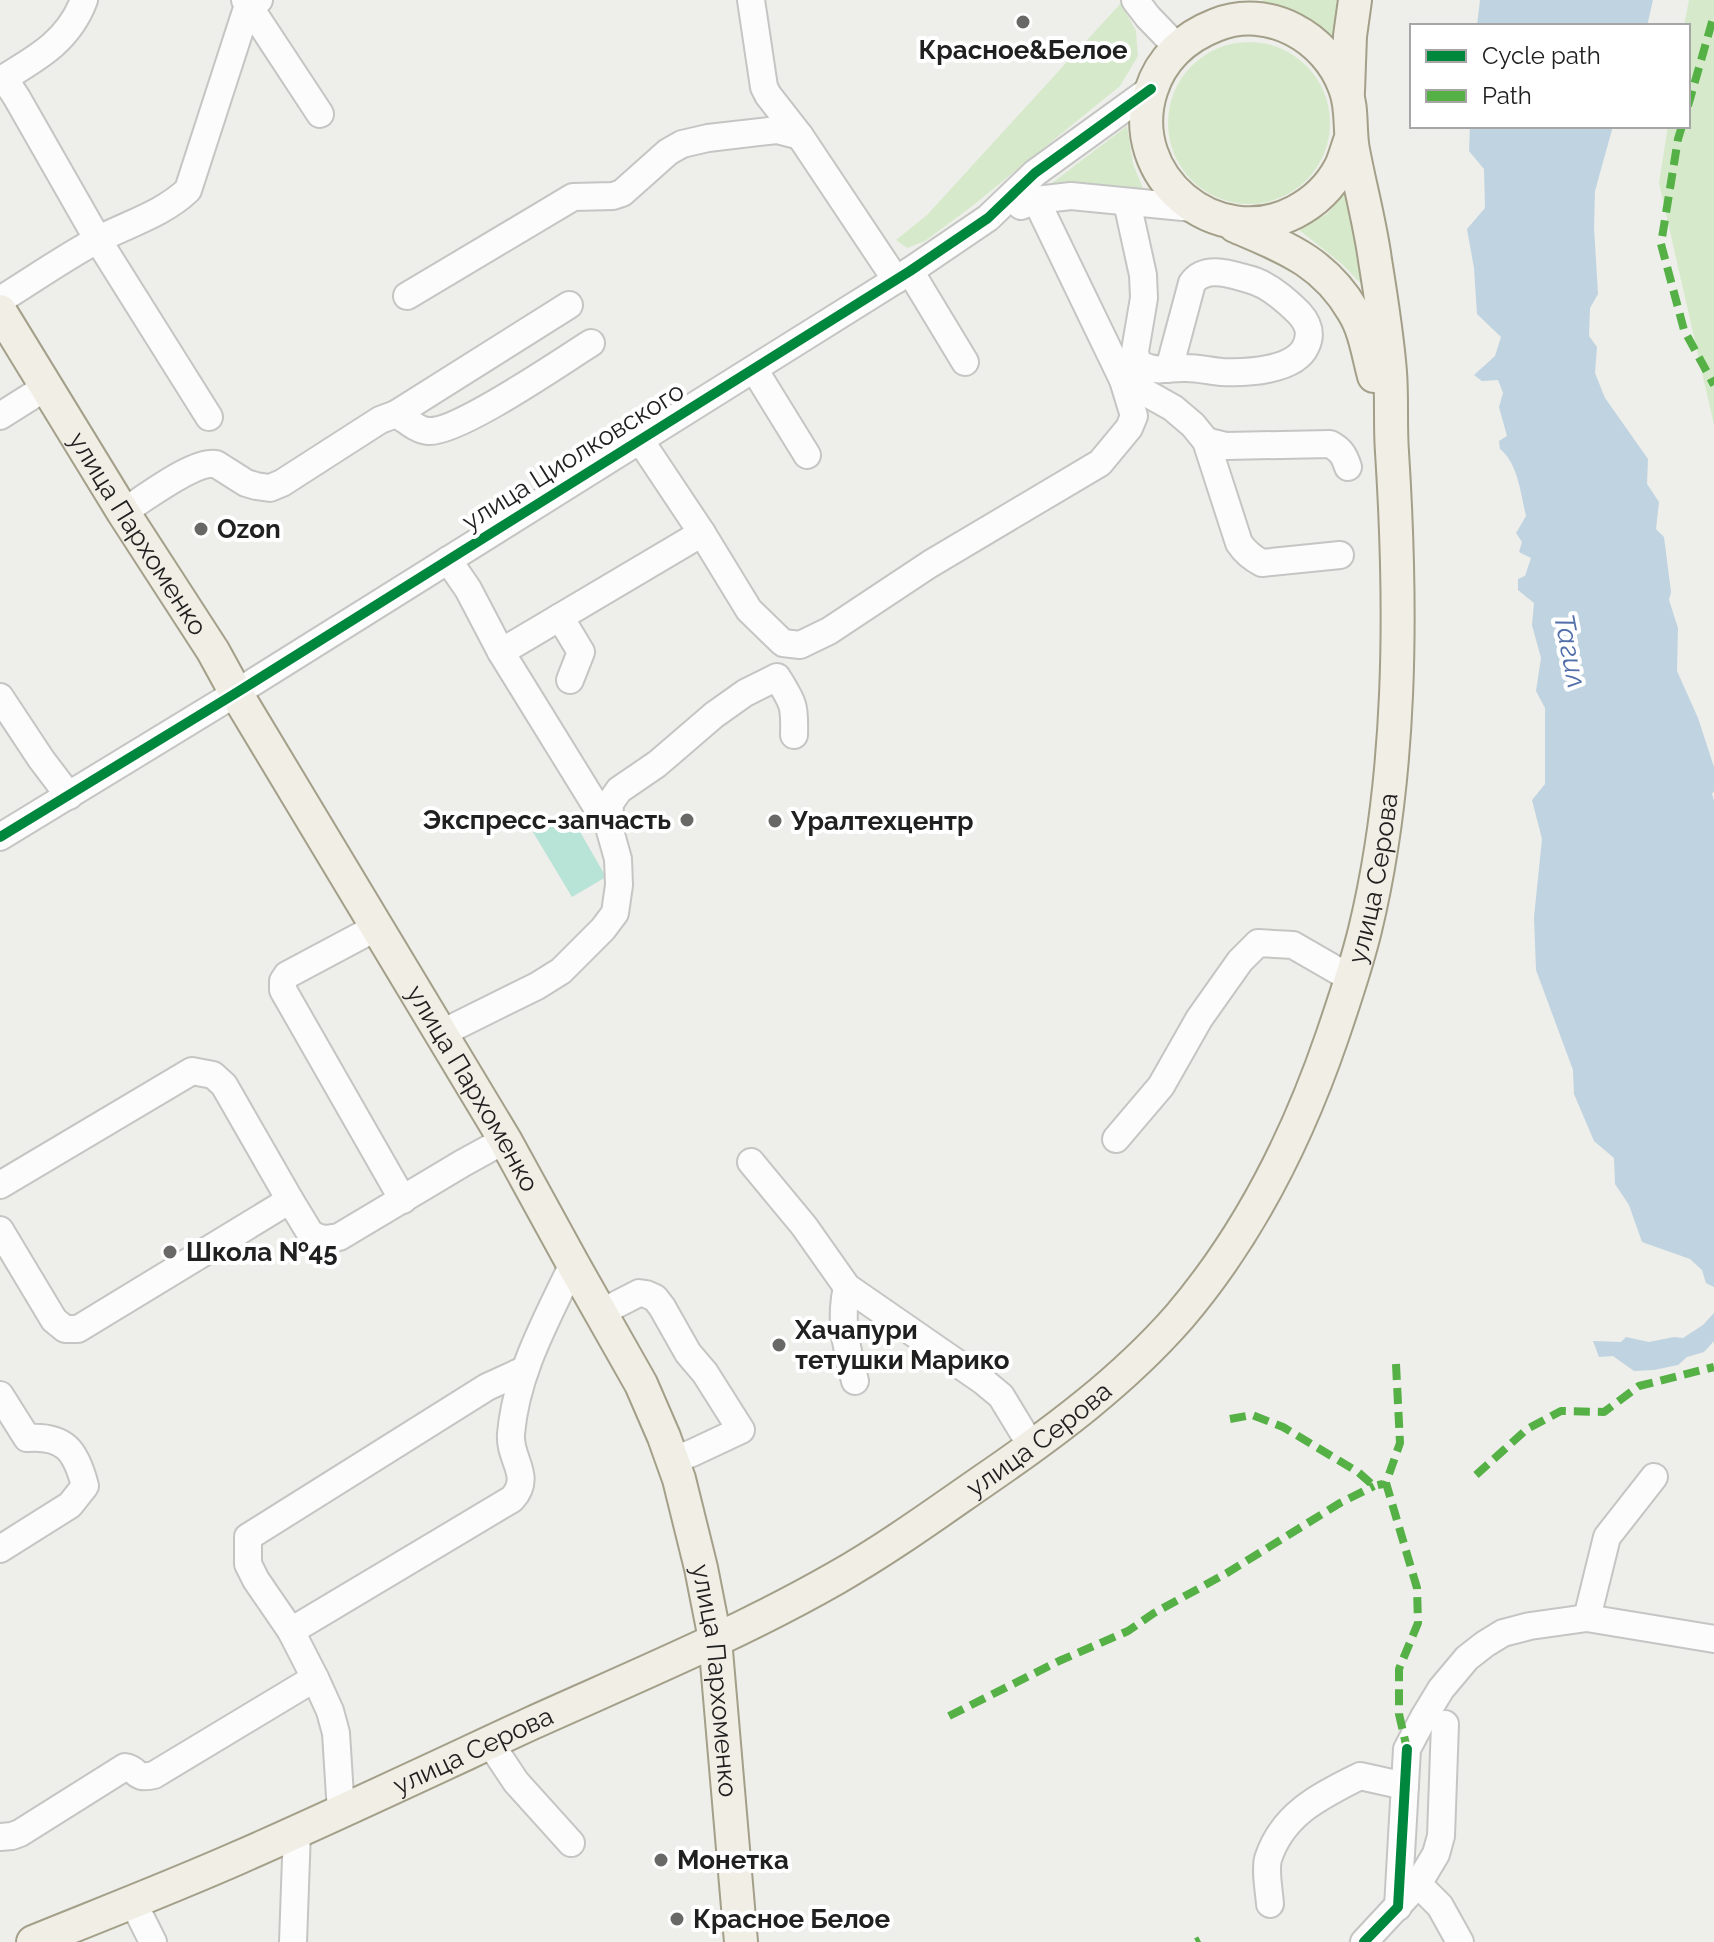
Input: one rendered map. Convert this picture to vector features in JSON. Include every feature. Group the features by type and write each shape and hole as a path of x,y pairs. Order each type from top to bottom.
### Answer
{"main road":[{"path":"1348,94 1335,64 1313,41 1284,25 1230,11 1177,47 1163,64 1151,89 1146,115 1148,142 1157,168 1172,190 1193,208 1224,221 1266,222 1305,207 1327,188 1342,165 1351,138 1352,116 1348,94 1355,0"},
{"name":"улица Серова","path":"33,1942 341,1812 715,1639 791,1602 881,1551 1032,1447 1101,1393 1179,1317 1236,1242 1261,1201 1300,1123 1352,979 1367,925 1389,789 1398,587 1390,372 1371,230 1351,138"},
{"name":"улица Серова","path":"1224,221 1292,251 1312,264 1336,288 1354,312 1364,336 1382,408 1390,424"},
{"name":"улица Пархоменко","path":"0,311 123,512 213,651 442,1033 641,1384 673,1460 701,1568 715,1639 741,1942"}],"street":[{"path":"84,0 77,17 60,38 41,56 2,79 17,98 98,240 209,417"},
{"path":"751,0 764,87 965,362"},
{"path":"1135,0 1177,47"},
{"path":"251,2 320,114"},
{"path":"0,300 98,240 166,207 188,190 251,2"},
{"name":"улица Циолковского","path":"0,837 903,276 988,218 1035,173 1151,89"},
{"path":"407,296 573,197 622,193 668,152 682,144 761,131 777,130 800,136"},
{"name":"улица Циолковского","path":"988,218 1036,200 1071,196 1193,208"},
{"path":"640,440 749,610 783,643 800,645 829,631 930,564 1100,463 1129,428 1134,416 1123,380 1036,200"},
{"path":"1127,202 1143,275 1144,298 1135,351 1141,365 1159,371 1183,367 1249,372 1269,368 1292,362 1303,352 1309,330 1301,315 1286,301 1255,280 1226,273 1198,275 1192,283 1169,369"},
{"path":"123,512 183,474 210,462 246,483 270,488 282,483 569,305"},
{"path":"396,414 430,432 457,423 503,400 591,343"},
{"path":"754,369 807,455"},
{"path":"1123,380 1173,408 1206,441 1244,551 1262,563 1340,555"},
{"path":"0,416 46,387"},
{"path":"1206,441 1226,446 1330,444 1344,454 1348,467"},
{"path":"501,652 702,533"},
{"path":"442,1033 561,971 615,913 619,885 618,859 609,827 448,560"},
{"path":"560,617 581,652 570,680"},
{"path":"783,643 777,677 795,710 794,735"},
{"path":"609,827 610,803 619,790 657,764 714,715 745,693 777,677"},
{"path":"0,697 69,796"},
{"path":"377,927 287,975 283,990 403,1200"},
{"path":"1116,1139 1161,1086 1199,1019 1240,961 1258,943 1293,945 1352,979"},
{"path":"0,1185 192,1071 213,1075 224,1085 310,1233 325,1239 339,1237 505,1140"},
{"path":"751,1162 804,1226 847,1287 1001,1396 1032,1447"},
{"path":"0,1230 54,1320 65,1329 78,1329 290,1200"},
{"path":"291,1631 512,1499 517,1493 522,1481 511,1436 524,1370 573,1264"},
{"path":"847,1287 843,1331 855,1381"},
{"path":"600,1313 639,1293 655,1298 679,1340 705,1373 741,1430 673,1460"},
{"path":"341,1812 336,1733 330,1711 291,1631 248,1564 248,1537 487,1387 524,1370"},
{"path":"0,1395 27,1438 44,1437 63,1443 80,1463 85,1486 70,1505 0,1549"},
{"path":"1587,1618 1607,1537 1654,1477"},
{"path":"1398,1907 1407,1749 1441,1689 1467,1658 1503,1633 1587,1618 1714,1639"},
{"path":"0,1837 20,1833 125,1767 136,1775 154,1775 315,1678"},
{"path":"1364,1942 1418,1884 1436,1854 1441,1836 1445,1724"},
{"path":"490,1743 516,1782 571,1843"},
{"path":"1270,1904 1267,1861 1285,1825 1317,1799 1360,1776 1405,1786"},
{"path":"293,1942 297,1831"},
{"path":"1418,1884 1440,1906 1460,1942"},
{"path":"133,1902 153,1942"}],"green space":[{"path":"1263,0 1344,0 1336,50 1254,10"},
{"path":"1689,0 1714,0 1714,425 1659,183 1668,128 1690,128 1690,24 1684,24"},
{"path":"1121,3 1136,31 1138,56 1120,86 925,241 907,248 896,240 927,215"},
{"path":"1249,42 1280,48 1306,66 1324,92 1330,123 1324,154 1306,180 1280,198 1249,204 1218,198 1192,180 1174,154 1168,123 1174,92 1192,66 1218,48"},
{"path":"1127,126 1133,164 1144,191 1096,184 1048,186"},
{"path":"1350,187 1369,292 1342,264 1298,229 1327,214"},
{"path":"568,811 606,877 572,897 533,832"}],"water":[{"path":"1480,0 1653,0 1647,24 1477,24"},
{"name":"Тагил","path":"1470,128 1612,128 1595,191 1598,294 1590,308 1589,336 1597,347 1595,373 1605,398 1648,459 1647,484 1659,502 1656,529 1664,537 1671,592 1669,600 1678,628 1677,671 1698,718 1714,767 1714,1287 1706,1283 1702,1270 1690,1259 1642,1242 1629,1205 1615,1184 1614,1158 1594,1141 1574,1094 1573,1070 1536,970 1534,917 1542,839 1532,800 1545,784 1545,708 1536,691 1541,658 1532,625 1534,603 1518,590 1518,579 1525,576 1531,558 1519,552 1522,542 1516,533 1526,516 1515,471 1500,449 1499,441 1507,436 1499,407 1503,393 1498,380 1482,381 1474,375 1495,356 1501,337 1477,314 1467,229 1485,208 1484,169 1469,151"},
{"path":"1714,1313 1714,1341 1704,1352 1687,1357 1678,1365 1634,1371 1613,1356 1599,1357 1593,1341 1621,1342 1626,1337 1649,1342 1683,1338 1703,1325"}],"marked path":[{"path":"1690,99 1714,15"},
{"path":"1681,128 1661,244 1684,330 1714,385"},
{"path":"1396,1364 1400,1443 1386,1483 1417,1588 1418,1623 1399,1669 1399,1714 1407,1749"},
{"path":"1476,1475 1527,1429 1561,1411 1604,1412 1639,1386 1714,1367"},
{"path":"1230,1419 1252,1415 1283,1427 1358,1472 1374,1486 1383,1484"},
{"path":"949,1716 1059,1661 1128,1631 1340,1503 1374,1486"},
{"path":"1196,1942 1200,1940"}],"cycle path":[{"path":"0,837 910,271 988,218 1035,173 1151,89"},
{"path":"1364,1942 1398,1907 1407,1749"}],"place":[{"name":"Красное&Белое","path":"1023,22"},
{"name":"Ozon","path":"201,529"},
{"name":"Экспресс-запчасть","path":"687,820"},
{"name":"Уралтехцентр","path":"775,821"},
{"name":"Школа №45","path":"170,1252"},
{"name":"Хачапури тетушки Марико","path":"779,1345"},
{"name":"Монетка","path":"661,1860"},
{"name":"Красное Белое","path":"677,1919"}]}
